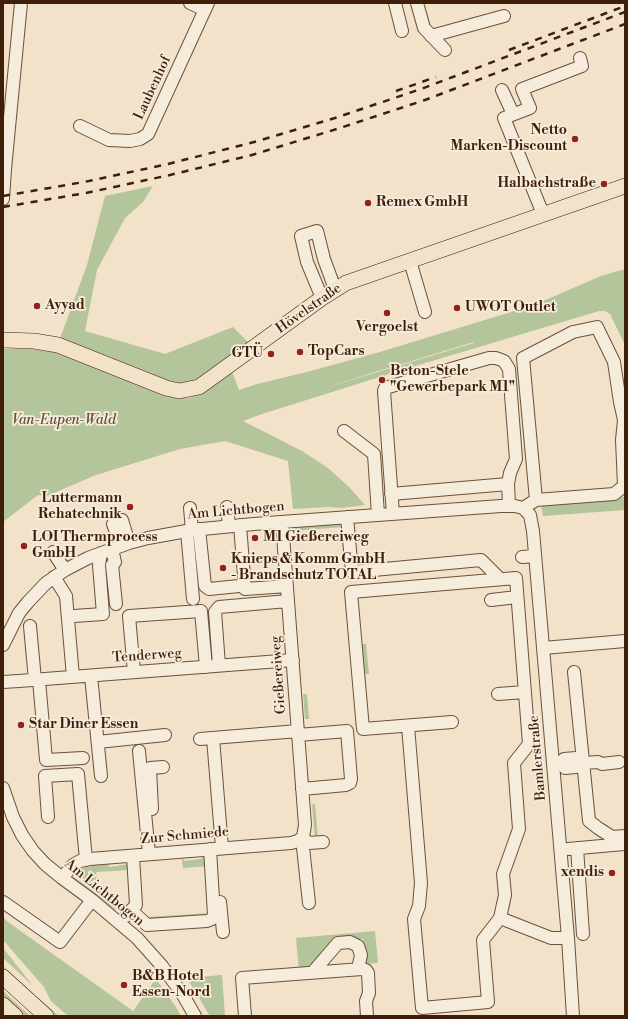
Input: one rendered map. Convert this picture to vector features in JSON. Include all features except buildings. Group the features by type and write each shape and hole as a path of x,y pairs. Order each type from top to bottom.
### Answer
{"main road":[{"name":"Hövelstraße","path":"3,340 34,341 58,346 166,388 179,391 188,390 199,387 322,298 335,289 352,281 625,186"},
{"path":"3,977 46,1016"},
{"path":"3,1005 16,1016"}],"street":[{"path":"3,198 4,169 21,3"},
{"name":"Laubenhof","path":"80,126 109,140 130,141 140,139 148,134 207,6 190,3"},
{"path":"395,3 402,32"},
{"path":"417,3 424,28 445,50"},
{"path":"431,36 504,16"},
{"path":"543,214 504,118 530,108 522,89 582,66 580,58"},
{"path":"502,90 513,114"},
{"path":"322,298 307,262 301,236 317,231 324,259 335,289"},
{"path":"410,261 426,312"},
{"path":"393,514 385,388 489,358 496,358 504,361 509,369 516,459 510,473 508,484 516,507 536,500 614,494 624,486 622,440 624,420 614,362 597,328 573,332 523,358 536,500"},
{"path":"344,431 374,454 378,515"},
{"path":"391,494 508,484"},
{"path":"227,507 235,526 245,589 287,586"},
{"name":"Am Lichtbogen","path":"3,645 19,613 54,577 88,558 116,548 171,533 347,517 516,507"},
{"name":"Bamlerstraße","path":"516,507 530,515 539,530 535,556 545,670 557,762 560,850 573,1016"},
{"path":"190,508 204,586 209,589 239,586"},
{"path":"347,517 352,572 351,592 363,729 452,722"},
{"path":"116,604 112,565 115,562 118,522"},
{"name":"Gießereiweg","path":"282,522 305,825 302,838"},
{"path":"193,530 193,599"},
{"path":"74,616 103,614 99,565 116,548"},
{"path":"53,552 65,570"},
{"path":"522,557 535,556"},
{"path":"352,572 481,560 500,579"},
{"path":"54,577 66,596 73,677"},
{"path":"351,592 516,578 529,744 514,763 519,829 503,874 505,895 500,918 483,940 488,1002 422,1008 414,919 419,906 421,883 408,726"},
{"path":"491,600 517,597"},
{"path":"219,666 215,612 219,607 288,601"},
{"path":"134,672 129,616 201,611 206,667"},
{"path":"30,626 46,760 82,758"},
{"path":"543,648 625,641"},
{"name":"Tenderweg","path":"3,682 293,660"},
{"path":"524,672 545,670"},
{"path":"574,672 590,821 612,837 625,836"},
{"path":"92,676 101,776"},
{"path":"498,694 525,692"},
{"path":"200,739 347,731 351,779 350,783 346,786 302,789"},
{"path":"98,742 165,735"},
{"path":"213,738 216,849 223,932"},
{"path":"139,750 152,854"},
{"path":"557,762 564,759 576,758 584,763 598,762 602,764 619,762"},
{"path":"152,854 150,768 162,767"},
{"path":"48,817 45,776 78,774 86,860"},
{"name":"Am Lichtbogen","path":"3,788 6,811 33,851 45,864 92,900 137,938 150,960 183,995 195,1016"},
{"path":"302,838 309,844 323,842"},
{"path":"302,838 309,903"},
{"name":"Zur Schmiede","path":"62,878 71,866 86,860 291,844 302,838"},
{"path":"560,850 625,844"},
{"path":"576,848 583,934"},
{"path":"131,910 147,925 207,921 212,919 214,915 216,849"},
{"path":"119,923 136,905 133,856"},
{"path":"3,902 60,942 92,900"},
{"path":"500,918 551,938 568,938"},
{"path":"314,972 338,943 350,942 358,946 361,956 358,969"},
{"path":"245,1016 242,978 358,969 364,969 368,973 369,993 366,1001 367,1016"}],"green space":[{"path":"153,186 143,202 125,218 97,270 85,331 165,354 233,327 252,346 198,385 179,389 58,344 87,265 105,196"},
{"name":"Van-Eupen-Wald","path":"625,269 625,345 610,314 605,311 599,311 402,370 243,421 302,451 328,468 350,488 365,505 341,508 329,507 293,509 288,461 225,441 180,449 96,475 47,496 38,495 3,522 3,349 32,349 53,352 158,393 170,397 189,398 202,393 230,367 239,390 380,352 534,305 601,276","holes":["474,342 474,343 318,390"]},
{"path":"625,497 625,510 543,516 541,504"},
{"path":"342,522 344,527 292,531 292,528 299,526"},
{"path":"361,644 366,644 369,674 363,674"},
{"path":"303,694 307,694 309,719 305,719"},
{"path":"315,803 318,839 315,839 312,805"},
{"path":"205,856 208,866 183,868 182,858 185,861 204,858"},
{"path":"107,864 110,867 128,864 130,870 96,872 97,887 109,886 109,894 119,902 119,906 75,873 85,867"},
{"path":"75,878 116,909 115,910 73,880"},
{"path":"212,913 212,915 150,923 147,917"},
{"path":"3,917 133,1011 156,979 181,1016 68,1016 51,1001 44,987 3,940"},
{"path":"375,931 378,963 366,964 363,939 338,941 313,968 299,970 296,938"},
{"path":"3,948 30,982 32,985 3,958"},
{"path":"3,966 59,1016 54,1016 3,970"},
{"path":"222,975 225,1016 210,1016 187,978"},
{"path":"3,991 30,1016 25,1016 3,996"}],"railway":[{"path":"509,50 625,6"},
{"path":"3,196 84,182 168,164 258,141 335,118 421,89 625,12"},
{"path":"3,207 86,193 252,155 425,100 625,24"},
{"path":"396,91 436,77"}],"place":[{"name":"Netto Marken-Discount","path":"575,139"},
{"name":"Halbachstraße","path":"604,184"},
{"name":"Remex GmbH","path":"368,203"},
{"name":"Ayyad","path":"37,306"},
{"name":"UWOT Outlet","path":"457,308"},
{"name":"Vergoelst","path":"387,313"},
{"name":"TopCars","path":"300,352"},
{"name":"GTÜ","path":"271,354"},
{"name":"Beton-Stele \"Gewerbepark M1\"","path":"382,380"},
{"name":"Luttermann Rehatechnik","path":"130,507"},
{"name":"M1 Gießereiweg","path":"255,538"},
{"name":"LOI Thermprocess GmbH","path":"24,546"},
{"name":"Knieps & Komm GmbH - Brandschutz TOTAL","path":"223,568"},
{"name":"Star Diner Essen","path":"21,725"},
{"name":"xendis","path":"612,873"},
{"name":"B&B Hotel Essen-Nord","path":"124,985"}]}
